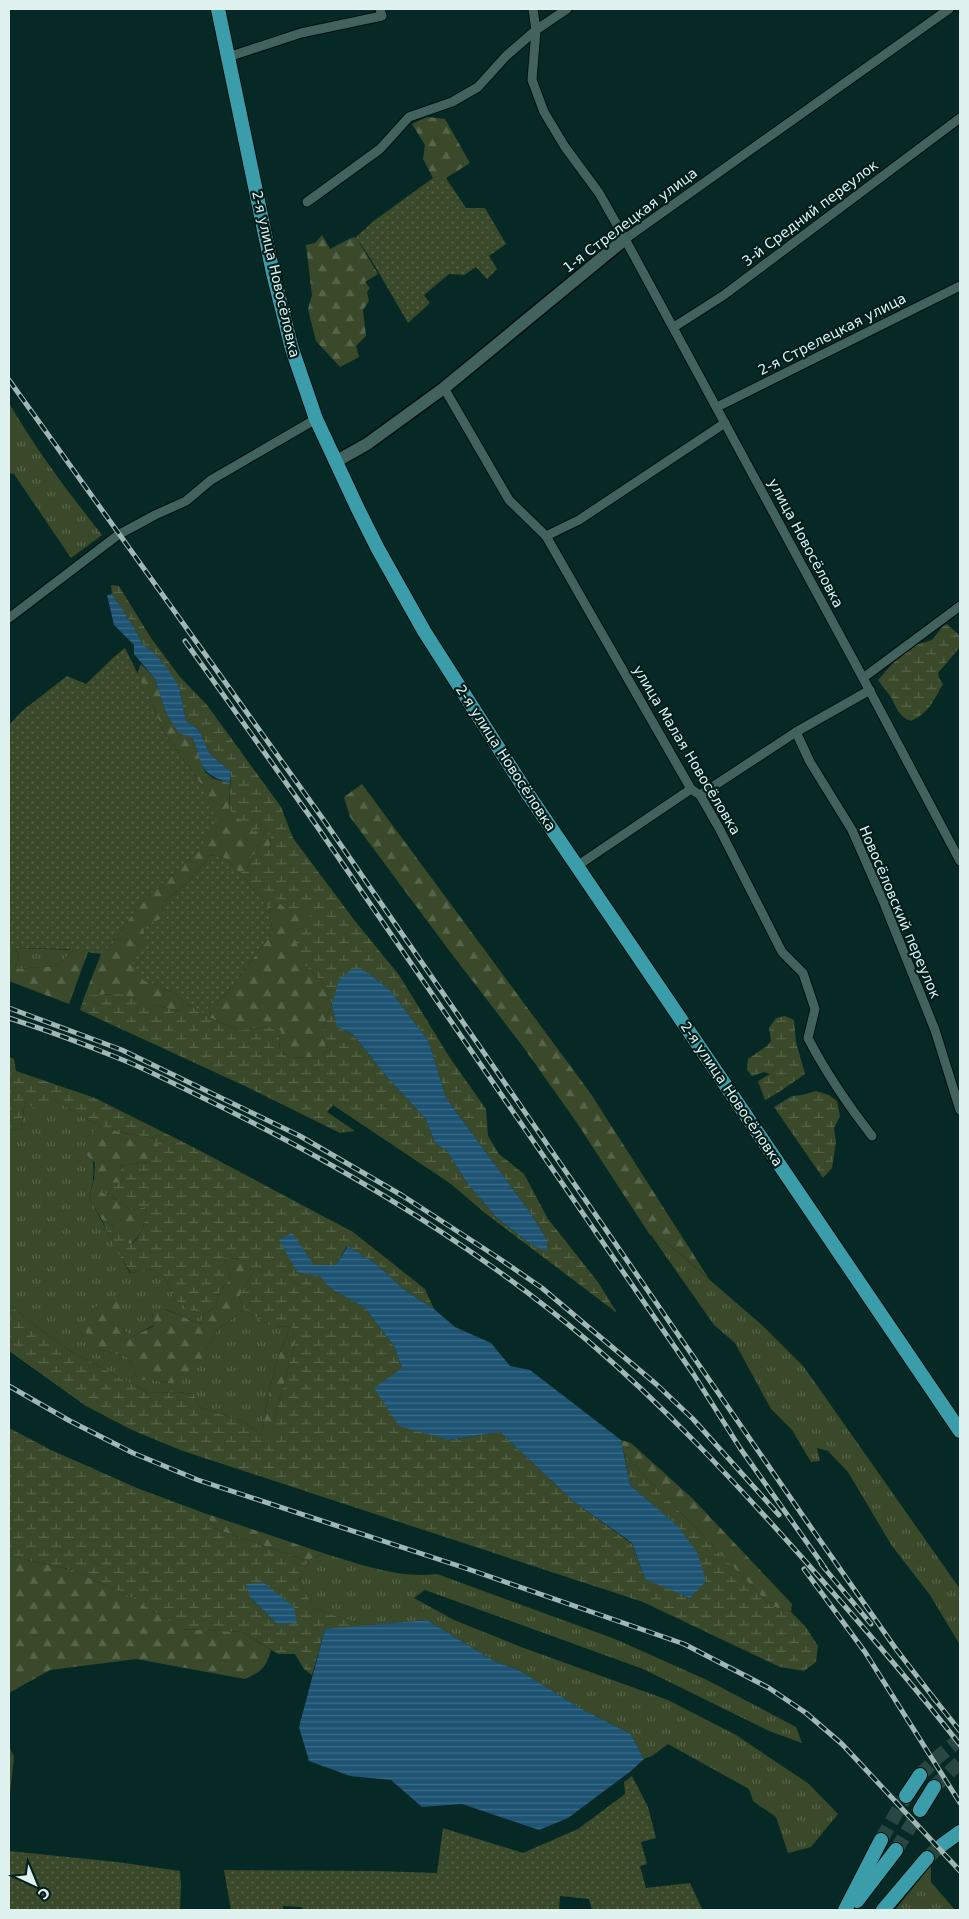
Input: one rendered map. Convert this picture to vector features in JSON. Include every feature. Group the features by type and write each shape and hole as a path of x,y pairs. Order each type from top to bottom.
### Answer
{"main road":[{"name":"2-я улица Новосёловка","path":"218,9 282,314 299,373 316,419 378,549 424,631 526,791 960,1431"},
{"path":"906,1796 920,1775"},
{"path":"920,1810 934,1786"},
{"path":"942,1845 960,1832"},
{"path":"845,1910 880,1840"},
{"path":"850,1910 896,1850"},
{"path":"883,1910 927,1858"}],"street":[{"path":"228,57 301,34 382,16 380,9"},
{"name":"улица Новосёловка","path":"533,9 536,30 532,80 544,112 565,147 599,193 626,239 870,690 960,861"},
{"path":"307,202 380,149 409,117 452,102 478,87 506,56 536,30 567,9"},
{"name":"1-я Стрелецкая улица","path":"336,462 367,444 444,388 626,239 949,9"},
{"name":"3-й Средний переулок","path":"674,327 724,295 960,118"},
{"name":"2-я Стрелецкая улица","path":"717,407 960,286"},
{"name":"улица Малая Новосёловка","path":"444,388 509,500 546,536 692,789 700,795 719,828 782,952 803,973 815,1009 808,1038 823,1067 872,1136"},
{"path":"9,618 118,535 186,501 211,480 316,419"},
{"path":"546,536 579,520 725,423"},
{"path":"863,678 960,606"},
{"path":"700,795 796,732 870,690"},
{"name":"Новосёловский переулок","path":"796,732 810,762 852,830 884,903 935,1030 960,1110"},
{"path":"577,866 692,789"}],"green space":[{"path":"427,117 445,119 470,163 446,178 433,178 423,159 425,145 412,124"},
{"path":"433,178 446,178 466,208 485,208 506,244 489,256 497,269 487,279 476,267 464,275 449,274 424,295 430,303 408,323 356,237 375,220"},
{"path":"322,235 330,249 356,237 378,274 365,282 370,288 367,292 369,301 363,310 366,336 356,346 359,357 340,367 316,341 308,309 312,295 306,245 315,243"},
{"path":"9,403 65,487 102,535 71,558 14,474 9,473"},
{"path":"111,585 119,586 151,638 180,677 207,705 281,807 293,838 355,921 399,975 450,1058 486,1109 488,1136 499,1154 524,1174 548,1219 598,1282 617,1313 485,1213 451,1184 333,1105 327,1112 355,1131 340,1133 247,1087 80,1010 85,995 122,994 179,1011 184,1003 194,1007 208,1017 238,1030 268,1027 281,1031 279,1038 280,1051 290,1058 320,1057 327,1050 322,1031 332,1004 324,984 305,965 293,934 311,920 307,910 292,914 279,903 269,909 240,873 247,869 252,855 269,850 271,838 263,826 254,832 229,809 231,772 209,753 199,730 186,721 179,687 152,651 142,644 135,629 112,594","holes":["368,973 390,990 429,1042 446,1098 532,1215 547,1240 530,1244 496,1217 467,1183 447,1151 435,1143 425,1118 386,1076 353,1034 337,1027"]},
{"path":"947,624 959,635 960,647 938,673 943,684 933,701 923,714 911,721 896,708 891,697 878,680 905,652 916,645 932,640 941,628"},
{"path":"125,648 164,732 203,787 216,820 199,850 138,906 113,943 101,954 65,949 9,948 9,725 22,711 67,676 86,684"},
{"path":"141,664 155,679 166,713 193,738 205,772 214,779 230,783 229,809 263,826 271,838 269,851 252,855 247,869 240,873 224,858 211,855 188,882 163,903 162,918 145,941 143,980 176,993 184,1003 179,1011 107,994 85,995 101,954 113,943 138,906 199,850 203,787 164,732 137,674"},
{"path":"362,784 591,1094 709,1279 666,1242 650,1235 577,1123 524,1048 350,817 344,797"},
{"path":"211,855 224,858 240,873 269,909 273,932 224,997 208,1006 208,1017 194,1007 184,1003 176,993 143,980 132,963 145,941 143,927 162,918 163,903 188,882"},
{"path":"279,903 307,910 312,920 305,965 324,984 332,1004 322,1031 327,1050 320,1057 290,1058 280,1051 279,1038 281,1031 268,1027 238,1030 208,1017 208,1006 224,997 273,932 269,909"},
{"path":"9,948 13,948 19,954 15,969 56,966 74,950 88,952 69,1004 9,981"},
{"path":"13,948 74,950 56,966 15,969 19,954"},
{"path":"785,1016 794,1020 796,1042 805,1074 765,1100 758,1081 770,1074 764,1072 752,1076 747,1070 748,1059 767,1046 771,1041 769,1028 776,1018"},
{"path":"9,1057 14,1059 16,1071 95,1098 193,1147 353,1232 425,1289 434,1309 406,1291 376,1264 347,1246 336,1265 314,1265 330,1288 365,1308 394,1346 402,1368 449,1440 500,1432 573,1501 632,1544 645,1579 677,1525 630,1485 624,1454 771,1606 791,1612 805,1626 818,1646 816,1662 804,1671 780,1667 643,1602 183,1451 132,1430 86,1406 9,1351 9,1304 35,1326 75,1354 149,1393 177,1392 194,1394 199,1407 243,1421 262,1436 276,1439 274,1419 296,1340 291,1326 272,1327 244,1310 239,1297 254,1271 242,1259 224,1258 231,1279 220,1290 216,1306 205,1314 192,1311 175,1300 165,1278 153,1269 131,1273 117,1252 102,1220 116,1227 131,1245 143,1228 145,1207 131,1210 118,1200 102,1192 105,1183 123,1182 120,1166 148,1162 162,1151 153,1138 119,1132 88,1120 54,1100 42,1113 25,1102 21,1128 9,1131"},
{"path":"816,1091 829,1095 837,1101 840,1116 834,1128 836,1142 832,1168 823,1178 774,1107 792,1096"},
{"path":"54,1100 88,1120 102,1125 88,1136 93,1167 93,1181 89,1198 130,1273 153,1269 165,1278 175,1300 192,1311 205,1314 200,1324 165,1309 152,1313 154,1325 132,1337 117,1324 95,1348 128,1357 138,1380 153,1380 173,1384 176,1376 206,1349 218,1329 244,1310 272,1327 291,1326 272,1380 262,1436 243,1421 199,1407 194,1394 177,1392 149,1393 75,1354 35,1326 9,1304 9,1131 21,1128 25,1102"},
{"path":"102,1125 119,1132 153,1138 163,1151 148,1162 120,1166 123,1182 102,1192 118,1200 131,1210 145,1207 143,1228 130,1245 116,1227 102,1220 89,1198 94,1179 95,1163 83,1151 88,1136"},
{"path":"651,1235 666,1242 763,1326 804,1367 960,1589 960,1645 930,1595 892,1546 848,1472 828,1451 817,1448 820,1461 811,1462 792,1430 771,1409 735,1343 714,1325"},
{"path":"224,1258 243,1259 254,1271 239,1297 244,1310 218,1329 192,1378 177,1376 173,1384 153,1380 138,1380 128,1357 95,1348 83,1327 94,1307 117,1298 123,1312 117,1324 132,1337 154,1326 152,1312 164,1309 200,1324 205,1314 216,1306 220,1290 231,1279"},
{"path":"291,1326 296,1340 274,1419 284,1453 262,1436 272,1380"},
{"path":"9,1428 51,1450 137,1488 204,1513 216,1529 308,1561 299,1582 315,1609 368,1626 325,1629 312,1675 304,1669 295,1654 278,1654 242,1632 181,1629 133,1598 73,1570 9,1556","holes":["250,1597 281,1598 294,1607 277,1624"]},
{"path":"621,1440 631,1443 693,1499 792,1604 791,1612 771,1606 624,1454"},
{"path":"204,1513 323,1553 308,1561 216,1529"},
{"path":"323,1553 365,1566 394,1572 423,1575 437,1574 615,1639 707,1680 796,1727 802,1743 769,1731 643,1669 425,1590 414,1598 454,1620 521,1647 668,1700 736,1735 809,1784 838,1814 811,1847 788,1853 776,1817 753,1801 749,1789 668,1744 652,1756 644,1759 631,1734 580,1708 517,1669 496,1662 427,1620 368,1626 315,1609 299,1582 308,1561"},
{"path":"9,1556 73,1570 133,1598 181,1629 242,1632 271,1650 267,1661 256,1674 245,1679 136,1659 50,1670 9,1693"},
{"path":"9,1746 14,1757 9,1802"},
{"path":"632,1776 648,1807 656,1838 641,1842 647,1864 640,1866 646,1888 690,1883 702,1909 717,1910 592,1910 589,1899 560,1896 559,1909 303,1910 301,1907 283,1906 283,1910 231,1910 224,1870 437,1873 443,1828 523,1853 578,1829 625,1794 624,1782"},
{"path":"9,1851 117,1862 180,1871 180,1910 9,1910"},
{"path":"931,1865 931,1882 955,1910 895,1910"}],"water":[{"path":"112,594 135,629 142,644 152,651 167,668 179,687 186,721 199,730 209,753 231,772 230,783 220,780 207,772 201,762 193,738 179,733 166,713 155,679 134,654 134,645 114,625 107,595"},
{"path":"352,969 360,969 368,973 390,990 429,1042 446,1098 532,1215 547,1240 547,1252 530,1244 496,1217 467,1183 447,1151 435,1143 425,1118 386,1076 353,1034 337,1027 332,1004 339,980"},
{"path":"292,1233 314,1265 336,1265 348,1246 376,1264 406,1291 434,1309 455,1327 491,1343 510,1366 530,1370 621,1440 630,1485 677,1525 697,1552 706,1581 690,1598 645,1579 632,1543 573,1501 500,1432 449,1440 399,1426 374,1388 402,1368 394,1346 365,1308 330,1288 320,1276 297,1272 279,1240"},
{"path":"264,1583 294,1607 297,1623 277,1624 250,1597 246,1584"},
{"path":"427,1620 496,1662 517,1669 580,1708 631,1734 644,1759 631,1771 568,1818 539,1830 462,1804 422,1807 391,1780 350,1776 309,1761 299,1727 325,1629"}],"tunnel":[{"path":"920,1775 960,1739"},
{"path":"934,1787 960,1762"},
{"path":"881,1840 906,1796"},
{"path":"896,1850 920,1810"},
{"path":"927,1858 942,1845"}],"railway":[{"path":"9,380 323,819 803,1516 896,1649 936,1701"},
{"path":"185,641 316,825 694,1375 740,1448 825,1568"},
{"path":"9,1008 122,1050 300,1136 403,1196 497,1257 542,1288 656,1384 693,1419 779,1515"},
{"path":"9,1018 137,1066 298,1147 399,1205 543,1304 644,1391 723,1471 860,1624 960,1745"},
{"path":"9,1386 70,1421 133,1453 198,1480 465,1568 684,1644 769,1688 806,1713 842,1744 960,1871"},
{"path":"821,1564 871,1624"},
{"path":"804,1569 865,1652 960,1803"},
{"path":"932,1696 960,1731"}]}
